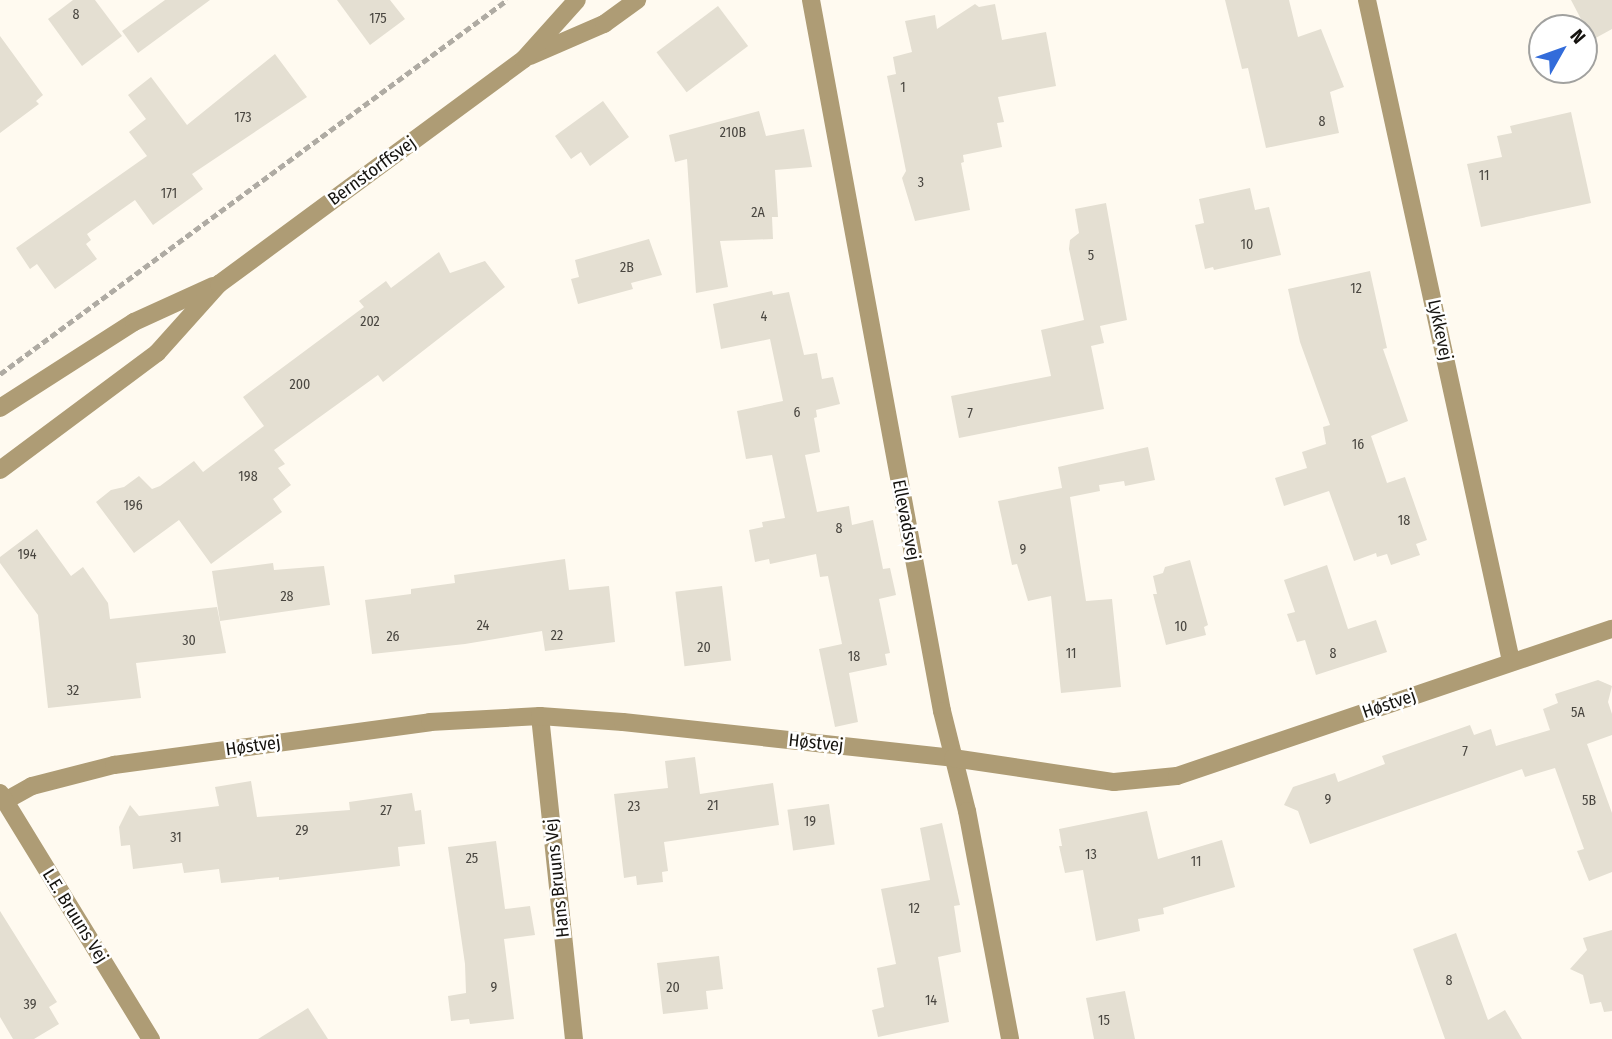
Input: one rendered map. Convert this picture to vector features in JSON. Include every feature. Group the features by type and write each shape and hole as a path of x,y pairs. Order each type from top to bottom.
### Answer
{"street":[{"name":"Bernstorffsvej","path":"0,470 157,353 219,284 524,59 577,0"},
{"name":"Bernstorffsvej","path":"524,59 604,23 637,0"},
{"name":"Ellevadsvej","path":"811,0 875,357 1010,1039"},
{"name":"Lykkevej","path":"1367,0 1511,661"},
{"name":"Bernstorffsvej","path":"0,408 134,322 219,284"},
{"name":"Høstvej","path":"2,797 32,786 114,765 430,722 540,716 623,722 953,758 1114,782 1177,776 1612,629"},
{"name":"Hans Bruuns Vej","path":"540,716 574,1039"},
{"name":"L.E. Bruuns Vej","path":"2,797 151,1039"}],"path":[{"path":"0,374 507,0"}],"building":[{"path":"73,0 95,0 122,36 82,66 48,19"},
{"path":"165,0 210,0 138,53 122,31"},
{"path":"337,0 390,0 405,19 370,45"},
{"path":"1225,0 1289,0 1298,37 1321,29 1344,87 1330,92 1339,133 1266,148 1248,68 1242,69"},
{"path":"1571,0 1612,0 1612,29 1598,37 1598,14 1578,14"},
{"path":"975,4 979,7 995,4 1002,40 1046,32 1056,86 998,97 1004,122 997,123 1002,147 963,155 964,162 961,163 970,210 915,221 902,178 906,171 887,76 896,74 893,57 912,52 905,21 935,15 937,29"},
{"path":"718,6 748,46 687,92 657,52"},
{"path":"0,36 43,95 36,101 39,104 0,133"},
{"path":"275,54 307,97 192,174 203,189 153,225 135,200 87,234 91,240 86,244 97,259 55,289 37,264 30,269 16,248 147,156 129,132 146,119 128,95 151,77 187,125"},
{"path":"603,101 629,137 590,166 581,152 571,159 555,136"},
{"path":"759,111 766,136 804,129 812,167 775,170 778,217 772,217 773,239 720,241 728,287 696,293 687,159 675,162 669,135"},
{"path":"1571,112 1591,203 1481,227 1467,164 1502,157 1497,136 1512,133 1510,126"},
{"path":"1250,188 1255,210 1269,207 1281,255 1214,270 1213,267 1205,269 1195,225 1204,223 1199,199"},
{"path":"1106,203 1127,320 1100,326 1104,343 1091,346 1104,409 959,438 951,396 1051,376 1041,330 1084,320 1069,249 1070,240 1079,233 1075,209"},
{"path":"649,239 662,275 631,283 633,289 578,304 571,279 579,277 575,260"},
{"path":"439,252 450,273 485,261 505,287 383,382 378,375 274,450 285,464 278,468 291,485 273,499 282,512 211,564 179,520 134,553 96,502 111,490 124,487 139,476 152,489 194,461 203,472 264,426 243,397 364,307 359,301 386,281 391,288"},
{"path":"1370,271 1387,348 1383,349 1408,421 1371,436 1387,483 1405,477 1427,540 1416,544 1420,555 1391,565 1387,554 1377,557 1376,553 1354,561 1329,491 1284,506 1275,478 1307,468 1302,452 1326,444 1323,427 1330,425 1300,342 1288,289"},
{"path":"772,291 773,295 789,292 804,355 817,353 822,379 833,377 840,404 816,410 817,417 814,418 820,452 805,455 817,512 849,506 852,525 873,520 883,569 890,568 896,595 879,599 890,653 885,654 887,665 849,673 858,722 835,727 819,649 842,644 828,576 820,577 816,554 770,564 769,559 755,562 749,530 763,527 762,522 785,518 772,455 746,459 737,411 783,401 770,339 721,349 713,304"},
{"path":"1148,447 1155,480 1125,486 1124,481 1099,485 1100,491 1070,497 1086,601 1112,599 1121,687 1061,693 1051,596 1028,601 1017,564 1012,565 998,501 1062,488 1058,467"},
{"path":"37,529 71,576 83,567 108,603 110,619 217,607 226,653 136,663 141,698 48,708 38,615 0,563 0,557"},
{"path":"565,559 569,590 609,586 615,642 545,651 542,631 465,644 372,654 365,600 411,594 411,589 455,583 454,575"},
{"path":"1190,560 1208,625 1204,627 1206,635 1166,645 1153,594 1157,594 1153,576 1163,573 1165,567"},
{"path":"273,563 274,570 324,566 330,605 220,621 212,571"},
{"path":"1327,565 1348,629 1376,620 1387,652 1316,675 1305,640 1297,642 1287,614 1295,612 1284,580"},
{"path":"722,586 731,660 684,666 675,592"},
{"path":"1598,680 1612,686 1608,702 1612,714 1612,735 1587,744 1612,813 1612,872 1589,881 1577,851 1584,849 1555,768 1525,777 1522,769 1310,844 1298,811 1284,805 1293,787 1335,773 1338,782 1385,764 1382,756 1470,725 1474,735 1491,729 1496,746 1550,730 1543,709 1558,703 1555,694"},
{"path":"695,757 700,794 773,783 779,825 664,842 668,871 662,872 663,882 637,885 636,876 624,878 614,794 668,788 665,761"},
{"path":"251,781 257,817 350,810 349,802 412,793 415,811 421,810 425,844 398,847 400,866 279,880 279,877 221,883 219,869 184,873 182,863 133,869 130,845 121,846 119,827 130,805 139,816 219,806 215,787"},
{"path":"829,804 835,845 793,850 787,810"},
{"path":"1147,811 1158,859 1222,840 1235,887 1163,908 1164,914 1138,919 1140,931 1096,941 1083,870 1065,873 1059,846 1062,846 1059,829"},
{"path":"942,823 960,905 954,906 961,952 938,957 949,1022 878,1037 872,1010 884,1007 877,968 896,964 881,889 930,880 920,828"},
{"path":"496,841 505,909 530,906 535,935 504,939 514,1019 470,1024 469,1019 451,1021 448,996 466,993 465,964 448,847"},
{"path":"0,911 57,1002 49,1007 59,1024 34,1039 13,1039 0,1017"},
{"path":"1612,930 1612,1011 1604,1012 1601,1002 1590,1004 1583,975 1570,969 1587,950 1583,938"},
{"path":"1456,933 1488,1020 1505,1010 1522,1039 1445,1039 1413,949"},
{"path":"719,956 723,989 706,991 708,1009 663,1014 657,963"},
{"path":"1125,991 1135,1039 1094,1039 1086,998"},
{"path":"308,1008 328,1039 258,1039"}]}
